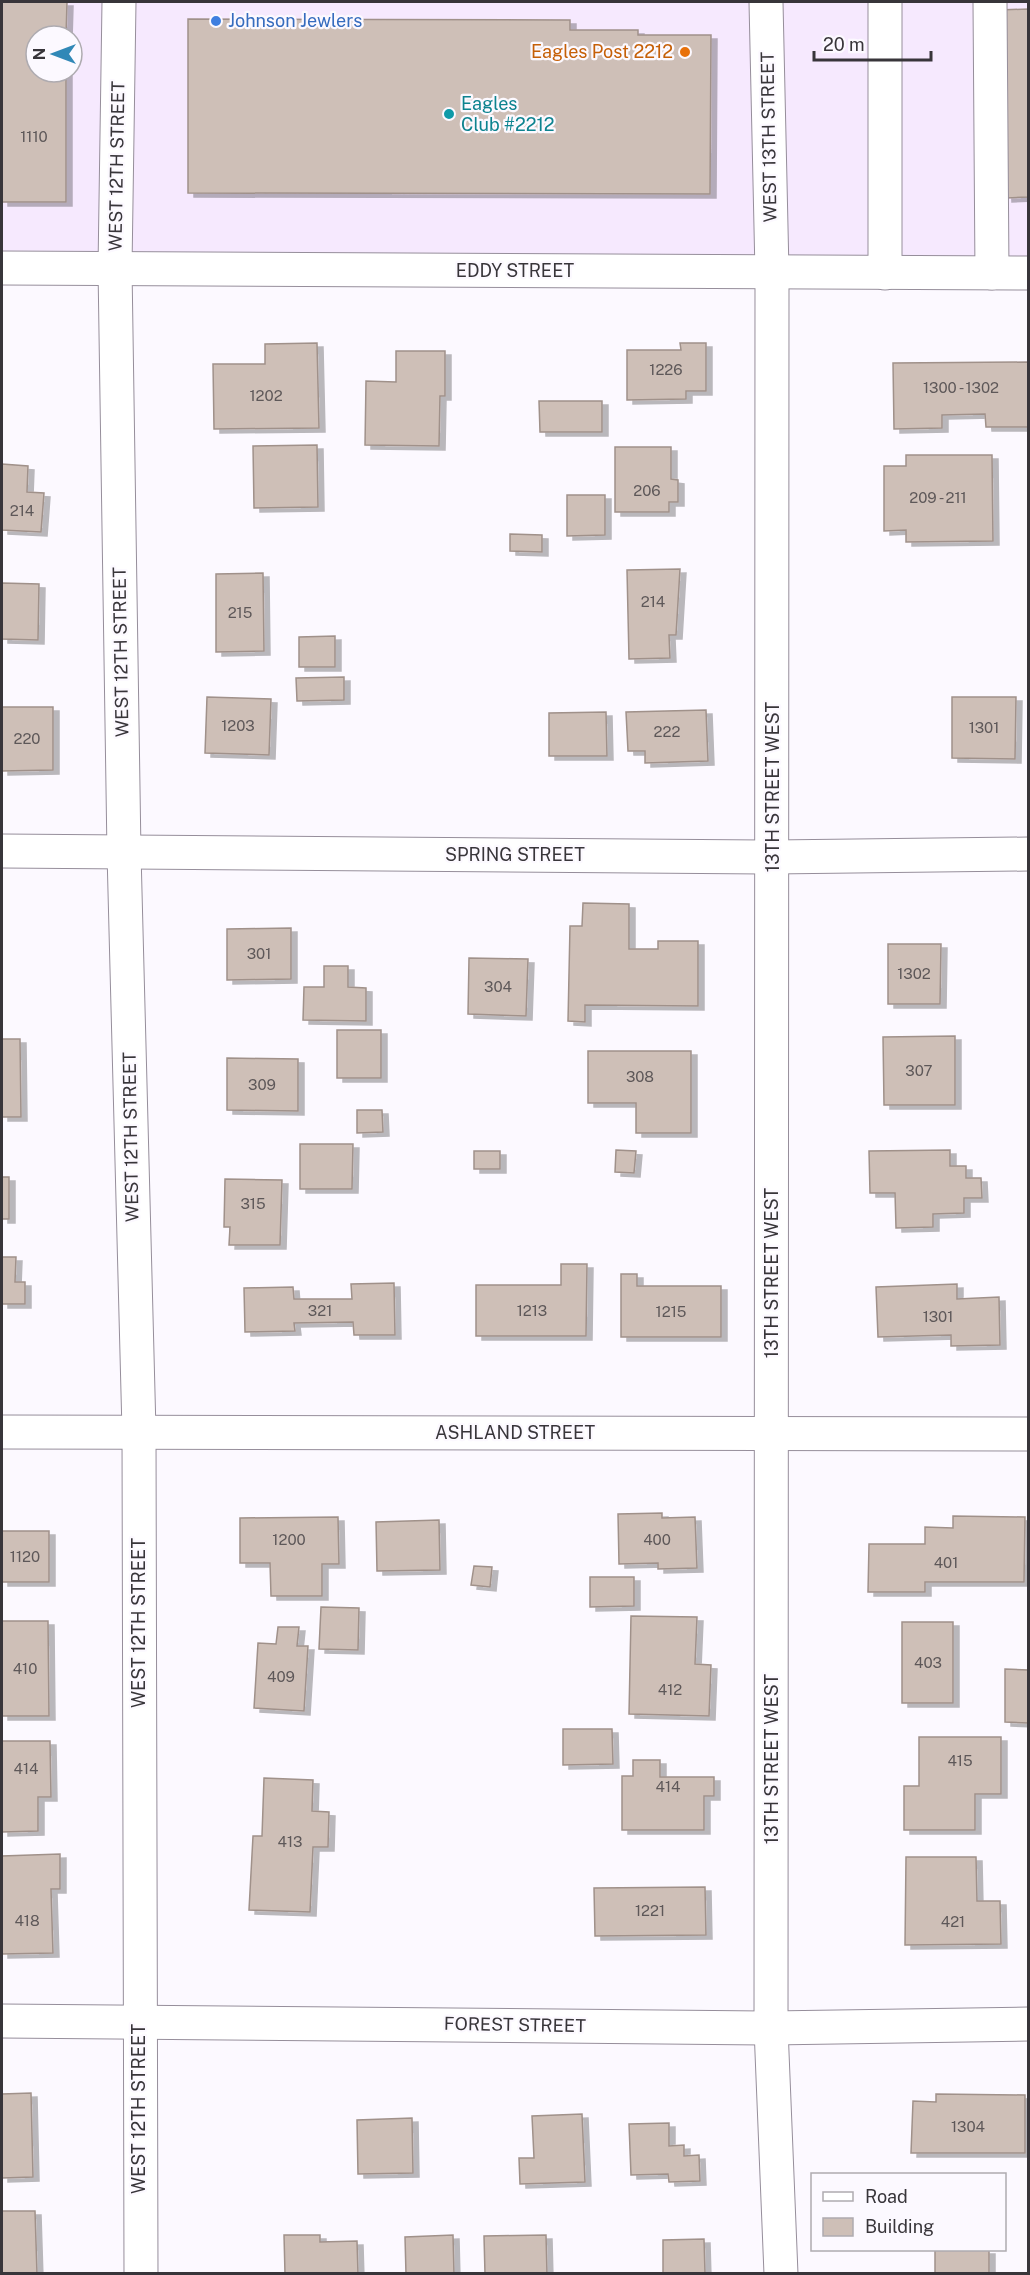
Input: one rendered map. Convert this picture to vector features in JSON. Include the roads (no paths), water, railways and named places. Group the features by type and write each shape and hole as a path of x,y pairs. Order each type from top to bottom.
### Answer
{"street":[{"name":"WEST 12TH STREET","path":"119,2 115,268 124,853 139,1431 141,2274"},
{"name":"WEST 13TH STREET","path":"766,2 772,272"},
{"path":"885,2 885,273"},
{"path":"990,2 992,273"},
{"name":"EDDY STREET","path":"2,268 1029,273"},
{"name":"13TH STREET WEST","path":"772,272 771,2028 781,2274"},
{"name":"SPRING STREET","path":"2,851 773,857 1029,854"},
{"name":"ASHLAND STREET","path":"2,1432 1029,1434"},
{"name":"FOREST STREET","path":"2,2020 771,2028 1029,2024"}],"place":[{"name":"Johnson Jewlers","path":"216,21"},
{"name":"Eagles Post 2212","path":"685,52"},
{"name":"Eagles Club #2212","path":"449,114"}]}
